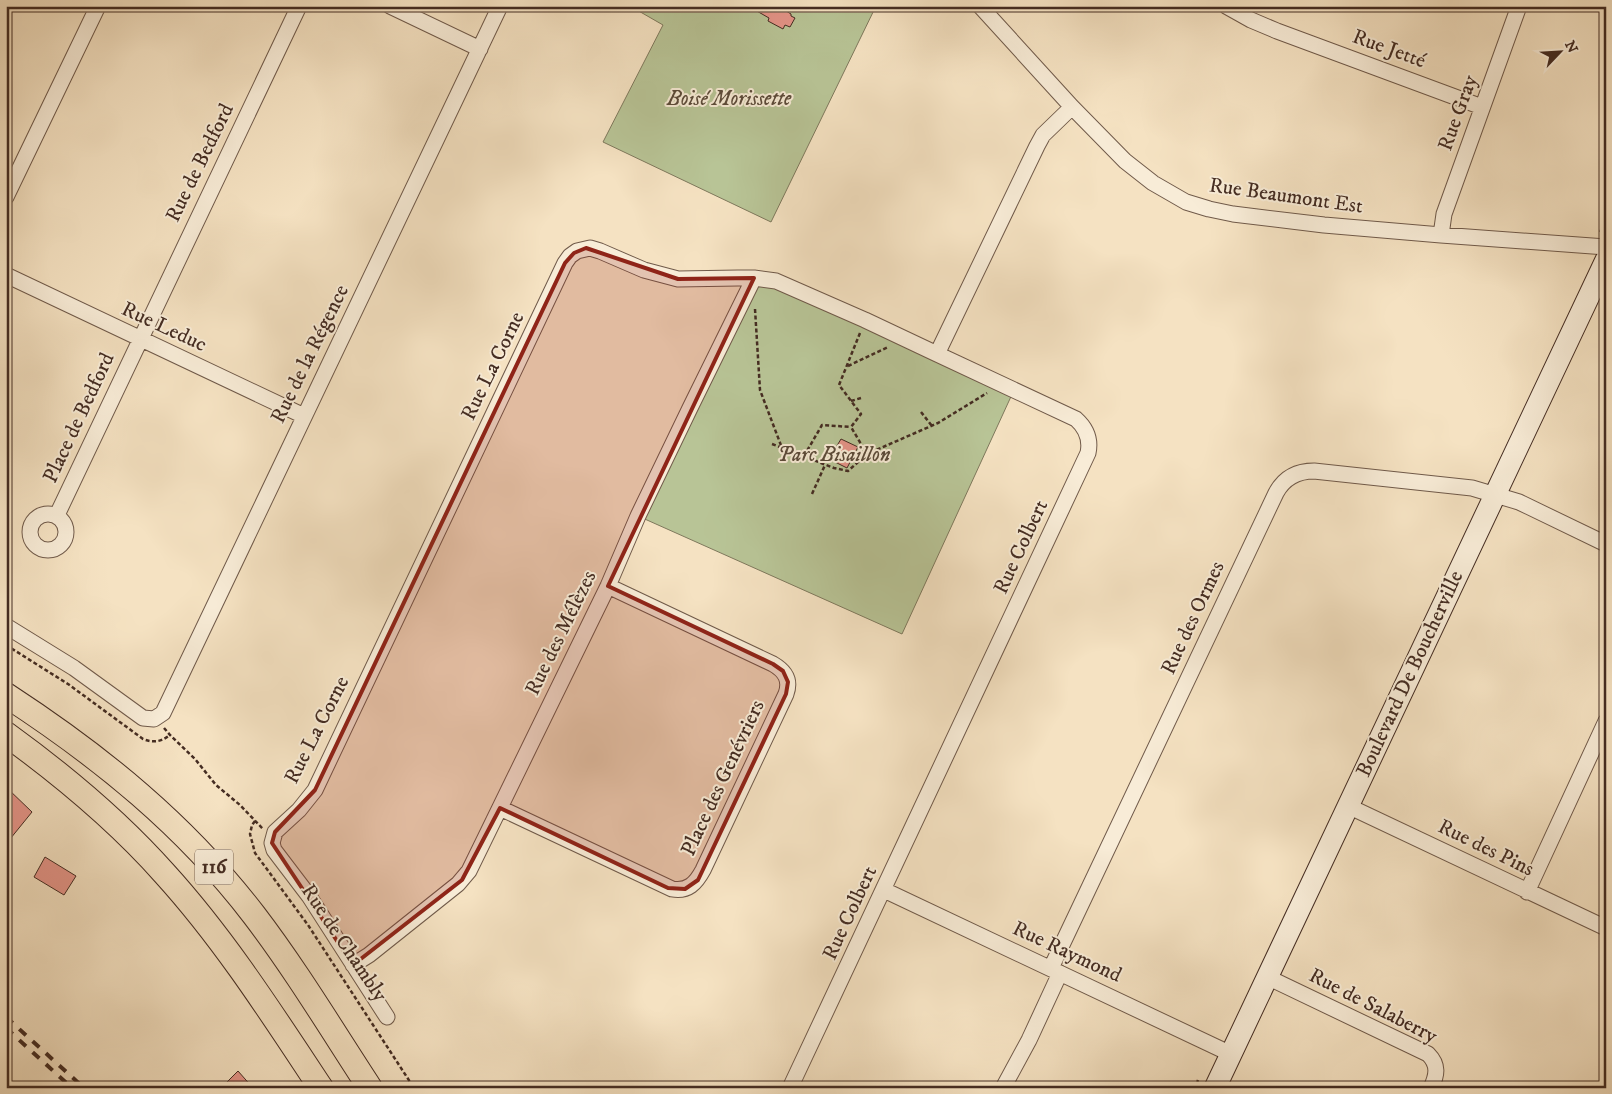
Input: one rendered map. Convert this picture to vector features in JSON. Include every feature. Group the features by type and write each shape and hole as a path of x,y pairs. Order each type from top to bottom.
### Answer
{"main road":[{"name":"116","path":"6,695 71,738 108,767 163,815 210,862 273,941 370,1088"},
{"name":"116","path":"6,734 60,774 108,816 166,874 220,940 268,1008 320,1088"}],"street":[{"path":"6,197 98,6"},
{"name":"Rue de Bedford","path":"140,339 299,6"},
{"path":"390,6 480,49"},
{"name":"Rue de la Régence","path":"161,724 165,710 500,6"},
{"name":"Rue Beaumont Est","path":"980,6 1072,107 1118,154 1163,190 1198,206 1246,216 1324,225 1606,247"},
{"name":"Rue Jetté","path":"1226,6 1251,20 1277,31 1482,107"},
{"name":"Rue Gray","path":"1441,235 1444,214 1519,6"},
{"path":"937,354 1043,135 1072,107"},
{"name":"Rue La Corne","path":"269,834 275,832 299,810 314,790 570,256 582,249 595,249 644,270 678,280 754,278 776,281 937,354"},
{"name":"Boulevard De Boucherville","path":"1215,1088 1606,260"},
{"name":"Rue Leduc","path":"6,275 304,416"},
{"name":"Rue des Mélèzes","path":"353,965 462,880 472,867 754,278"},
{"name":"Place de Bedford","path":"57,515 140,339"},
{"name":"Rue Colbert","path":"790,1088 1088,453 1088,434 1076,419 937,354"},
{"name":"Rue des Ormes","path":"1003,1088 1029,1040 1056,970 1270,505 1282,484 1299,473 1314,471 1472,488 1519,502 1606,544"},
{"name":"Place des Genévriers","path":"500,808 672,889 685,889 692,886 698,880 703,870 786,694 787,678 773,664 608,586"},
{"path":"6,626 86,677 139,716 161,724"},
{"path":"1527,892 1606,721"},
{"name":"Rue des Pins","path":"1348,806 1606,928"},
{"name":"Rue de Chambly","path":"269,834 274,850 309,896 387,1017"},
{"name":"Rue Raymond","path":"884,890 1230,1054"},
{"name":"Rue de Salaberry","path":"1267,977 1428,1054 1434,1060 1436,1068 1436,1076 1431,1088"}],"path":[{"path":"1603,226 1606,220"},
{"path":"755,306 760,390 782,448"},
{"path":"851,427 861,414 839,385 865,320"},
{"path":"846,366 906,339"},
{"path":"772,444 825,465 848,471 867,454 932,426 1000,384"},
{"path":"851,401 861,398"},
{"path":"921,412 932,426"},
{"path":"804,456 822,426 851,427"},
{"path":"851,427 867,454"},
{"path":"812,494 825,465"},
{"path":"6,645 68,684 143,739 152,742 159,741 170,735"},
{"path":"161,724 195,759 216,785 240,805 269,834"},
{"name":"Rue de Chambly","path":"255,821 250,834 255,852 308,924 414,1088"}],"highlighted area":[{"path":"586,248 678,279 754,278 608,586 773,664 783,671 788,682 786,694 698,880 685,889 668,888 500,808 462,880 353,965 272,843 275,832 315,790 565,263 574,253"}],"green space":[{"name":"Boisé Morissette","path":"630,6 876,6 771,222 603,142 663,25"},
{"name":"Parc Bisaillon","path":"754,278 1014,390 902,634 638,516"}],"building":[{"path":"748,6 778,6 795,18 790,27 785,25 783,29 768,21 769,18"},
{"path":"841,439 858,447 847,468 829,459"},
{"path":"6,787 32,812 6,844"},
{"path":"45,857 76,876 64,895 34,877"},
{"path":"238,1071 253,1088 221,1088"}],"railway":[{"path":"6,1017 84,1088"},
{"path":"6,1028 72,1088"}]}
